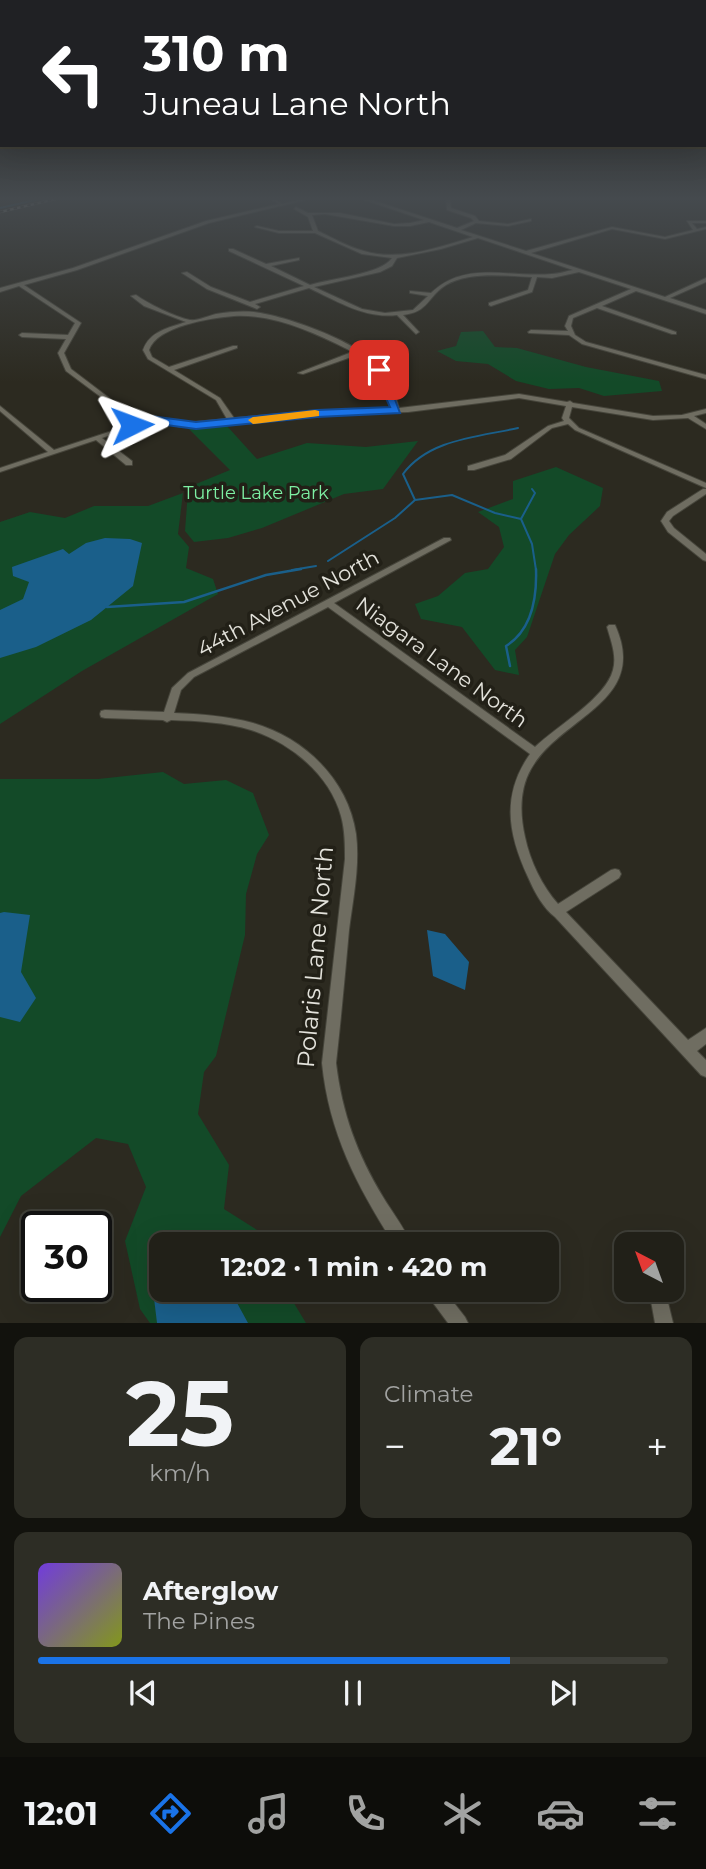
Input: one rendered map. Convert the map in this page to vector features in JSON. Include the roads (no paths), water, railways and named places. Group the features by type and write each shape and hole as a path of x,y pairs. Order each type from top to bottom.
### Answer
{"street":[{"path":"0,290 101,259"},
{"path":"250,259 312,285 360,310 400,315 419,309 432,295 457,278 506,274 534,276 579,271"},
{"path":"266,266 297,259"},
{"path":"251,304 312,285 378,271 390,265 394,259"},
{"path":"542,259 706,312"},
{"path":"499,264 506,274"},
{"path":"185,273 209,288 257,307 255,314"},
{"path":"491,304 530,290 534,285 534,276"},
{"path":"665,299 706,280"},
{"path":"20,285 76,320 77,326 61,353 68,370 123,411 143,418 182,425 233,423 317,413 396,411 519,396 638,416 690,415 706,411"},
{"path":"570,333 568,322 571,317 636,289"},
{"path":"412,292 432,295"},
{"path":"135,296 146,305 191,322"},
{"path":"597,306 674,333"},
{"path":"233,423 218,399 155,361 146,350 148,342 157,334 218,315 255,314 284,319 369,360 382,374 396,411"},
{"path":"400,315 416,332"},
{"path":"531,332 570,333 584,343 706,377"},
{"path":"22,335 70,337"},
{"path":"169,369 235,347"},
{"path":"301,373 356,353"},
{"path":"569,403 564,414 569,422 706,489 670,514 665,521 671,530 706,558"},
{"path":"0,408 53,452"},
{"path":"690,415 706,427"},
{"path":"0,470 97,438 143,418"},
{"path":"471,468 508,457 550,427 569,422"},
{"path":"97,438 129,463"},
{"name":"44th Avenue North","path":"167,718 177,688 191,675 447,540"},
{"name":"Niagara Lane North","path":"327,602 536,753"},
{"path":"612,627 617,638 619,663 610,688 589,710 536,753 518,788 516,830 531,876 556,912 706,1070"},
{"name":"Polaris Lane North","path":"104,714 232,722 276,736 312,760 338,793 348,824 350,857 329,1063 330,1086 342,1130 361,1171 395,1232"},
{"path":"556,912 615,874"},
{"path":"687,1050 706,1035"},
{"path":"443,1302 459,1323"},
{"path":"660,1302 664,1323"}],"water":[{"path":"105,538 130,539 142,543 133,586 91,620 36,647 0,658 0,610 23,599 29,582 13,576 12,567 63,549 69,554 86,543"},
{"path":"0,913 30,915 21,972 36,998 20,1022 0,1017"},
{"path":"427,930 445,934 469,962 465,990 433,976"},
{"path":"154,1302 237,1302 248,1323 157,1323"}],"waterway":[{"path":"415,500 403,474 426,453 455,441 518,428"},
{"path":"521,519 535,493 532,489"},
{"path":"415,500 452,495 495,513 521,519"},
{"path":"328,561 395,518 415,500"},
{"path":"521,519 532,544 536,570"},
{"path":"292,570 316,566"},
{"path":"107,607 184,602 266,575 301,569"},
{"path":"510,666 506,646 522,631 531,612 536,570"}],"park label":[{"name":"Turtle Lake Park","path":"256,493"}]}
